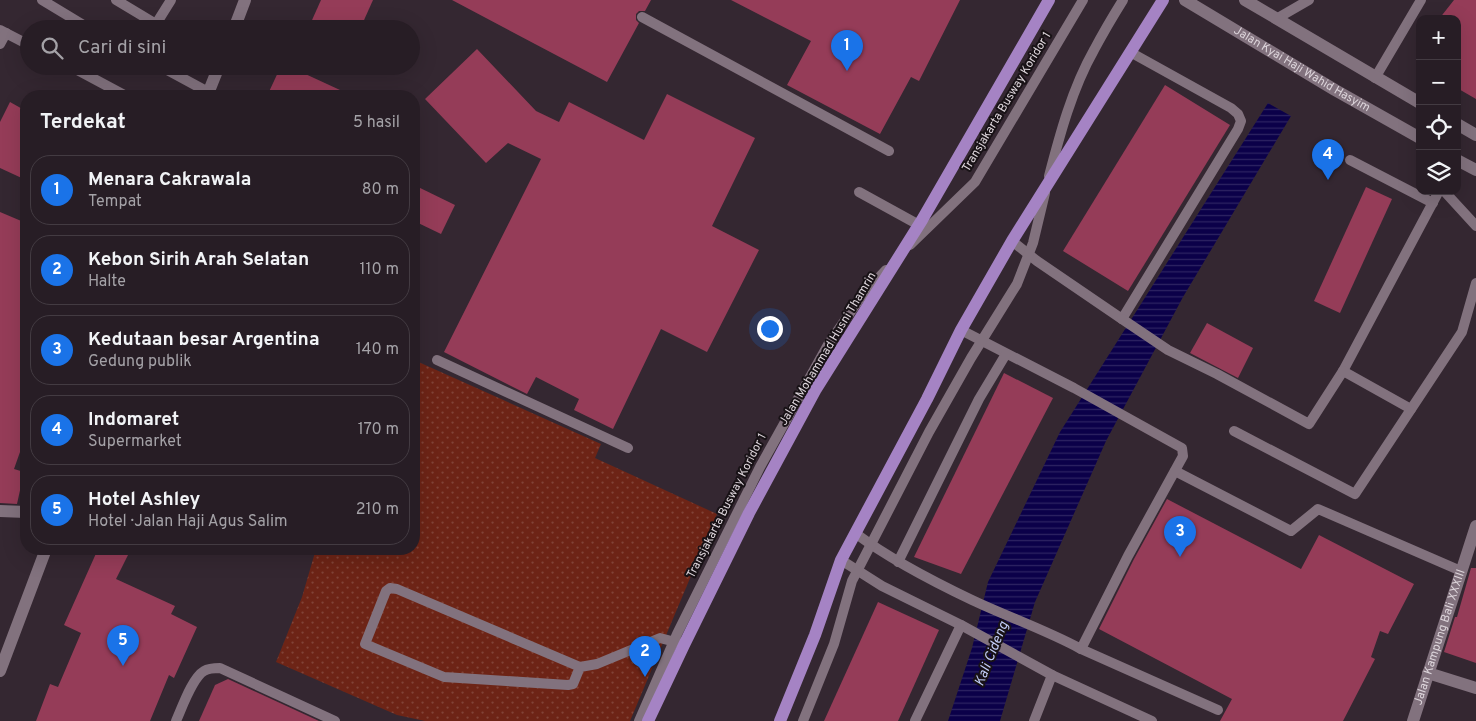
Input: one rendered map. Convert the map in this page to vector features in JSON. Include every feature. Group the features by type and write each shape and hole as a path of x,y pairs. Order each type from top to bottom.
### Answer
{"main road":[{"name":"Jalan Mohammad Husni Thamrin","path":"648,721 679,643 816,389 919,225 1049,0"},
{"path":"780,721 815,634 841,560 927,399 960,330 1012,241 1163,0"},
{"name":"Jalan Kyai Haji Wahid Hasyim","path":"1185,0 1334,90 1416,136"},
{"path":"1245,0 1416,101"},
{"path":"237,20 242,1"},
{"path":"210,90 215,75"},
{"path":"1461,126 1476,135"},
{"path":"1461,162 1476,170"},
{"path":"0,511 20,512"},
{"name":"Jalan Kampung Bali XXXIII","path":"1413,721 1461,571 1474,540 1476,526"},
{"path":"0,671 44,555"},
{"path":"1428,673 1476,688"}],"lane":[{"path":"42,0 75,20"},
{"path":"116,0 149,20"},
{"path":"158,20 171,0"},
{"name":"Transjakarta Busway Koridor 1","path":"901,253 975,182 1083,0"},
{"path":"803,721 834,644 844,604 857,571 929,432 981,341 1017,284 1029,254 1060,133 1093,51 1123,0"},
{"path":"1281,22 1309,0"},
{"path":"1375,78 1421,0"},
{"path":"642,18 889,151"},
{"path":"0,44 3,32 20,40"},
{"path":"1123,320 1241,121 1238,114 1231,108 1130,52"},
{"path":"87,75 115,90"},
{"path":"175,75 201,90"},
{"path":"1350,160 1432,203"},
{"path":"859,192 919,225"},
{"path":"1012,241 1168,350 1309,424 1343,371 1437,195"},
{"path":"1448,195 1476,226"},
{"path":"1234,431 1355,494 1462,332 1476,283"},
{"path":"960,330 1074,388 1182,448 1183,456 1176,471 1128,556 1081,649"},
{"path":"898,562 979,399 1006,354"},
{"path":"437,360 628,448"},
{"path":"1343,371 1410,409"},
{"path":"1176,471 1291,532 1318,509 1461,571"},
{"path":"855,533 898,562 973,601 1036,627 1218,710"},
{"path":"841,560 898,594 1050,674 1152,721"},
{"path":"580,667 572,684 568,685 444,677 365,644 386,592 390,588 397,589 580,667 597,664 660,638 679,643 639,721"},
{"path":"915,721 962,626"},
{"path":"176,721 190,690 203,671 211,668 220,668 336,721"},
{"path":"1034,721 1050,674"}],"shaded area":[{"path":"420,363 601,444 595,458 717,514 630,721 425,721 397,715 276,662 302,597 314,555 420,555"}],"water":[{"name":"Kali Cideng","path":"1268,103 1291,116 1183,297 1106,441 1035,602 1000,721 948,721 972,648 988,582 1060,432"}],"building":[{"path":"321,0 373,0 364,20 312,20"},
{"path":"452,0 651,0 645,11 639,11 636,14 636,20 639,23 607,82"},
{"path":"731,0 960,0 919,81 911,77 880,134 787,85 811,41"},
{"path":"1454,0 1476,0 1476,99 1461,90 1461,15 1442,15"},
{"path":"477,49 536,111 559,122 569,102 644,140 667,94 755,138 712,226 759,250 707,352 661,329 613,429 574,410 579,399 536,377 527,394 444,352 541,159 508,143 486,163 425,99"},
{"path":"277,75 308,75 340,90 270,90"},
{"path":"1165,85 1230,125 1128,291 1063,251"},
{"path":"10,102 20,108 20,177 0,168 0,122"},
{"path":"1366,187 1392,199 1340,313 1314,301"},
{"path":"420,188 455,205 441,234 420,224"},
{"path":"0,212 20,220 20,452 14,469 20,471 20,490 17,504 0,503"},
{"path":"1207,323 1253,348 1238,378 1190,353"},
{"path":"1004,373 1053,398 961,574 914,557"},
{"path":"1167,499 1301,569 1319,535 1414,584 1388,634 1380,631 1371,657 1375,659 1343,721 1220,721 1232,699 1099,629"},
{"path":"95,555 128,555 116,579 175,606 171,614 197,627 174,678 169,675 150,721 36,721 50,684 58,687 81,633 64,625"},
{"path":"1471,568 1476,568 1476,663 1444,652 1455,617 1457,617"},
{"path":"878,602 939,630 903,710 898,721 824,721"},
{"path":"228,679 319,721 199,721 215,685"}],"place":[{"name":"Menara Cakrawala","path":"847,71"},
{"name":"Indomaret","path":"1328,180"},
{"name":"Kedutaan besar Argentina","path":"1180,557"},
{"name":"Hotel Ashley","path":"123,666"},
{"name":"Kebon Sirih Arah Selatan","path":"645,677"}]}
